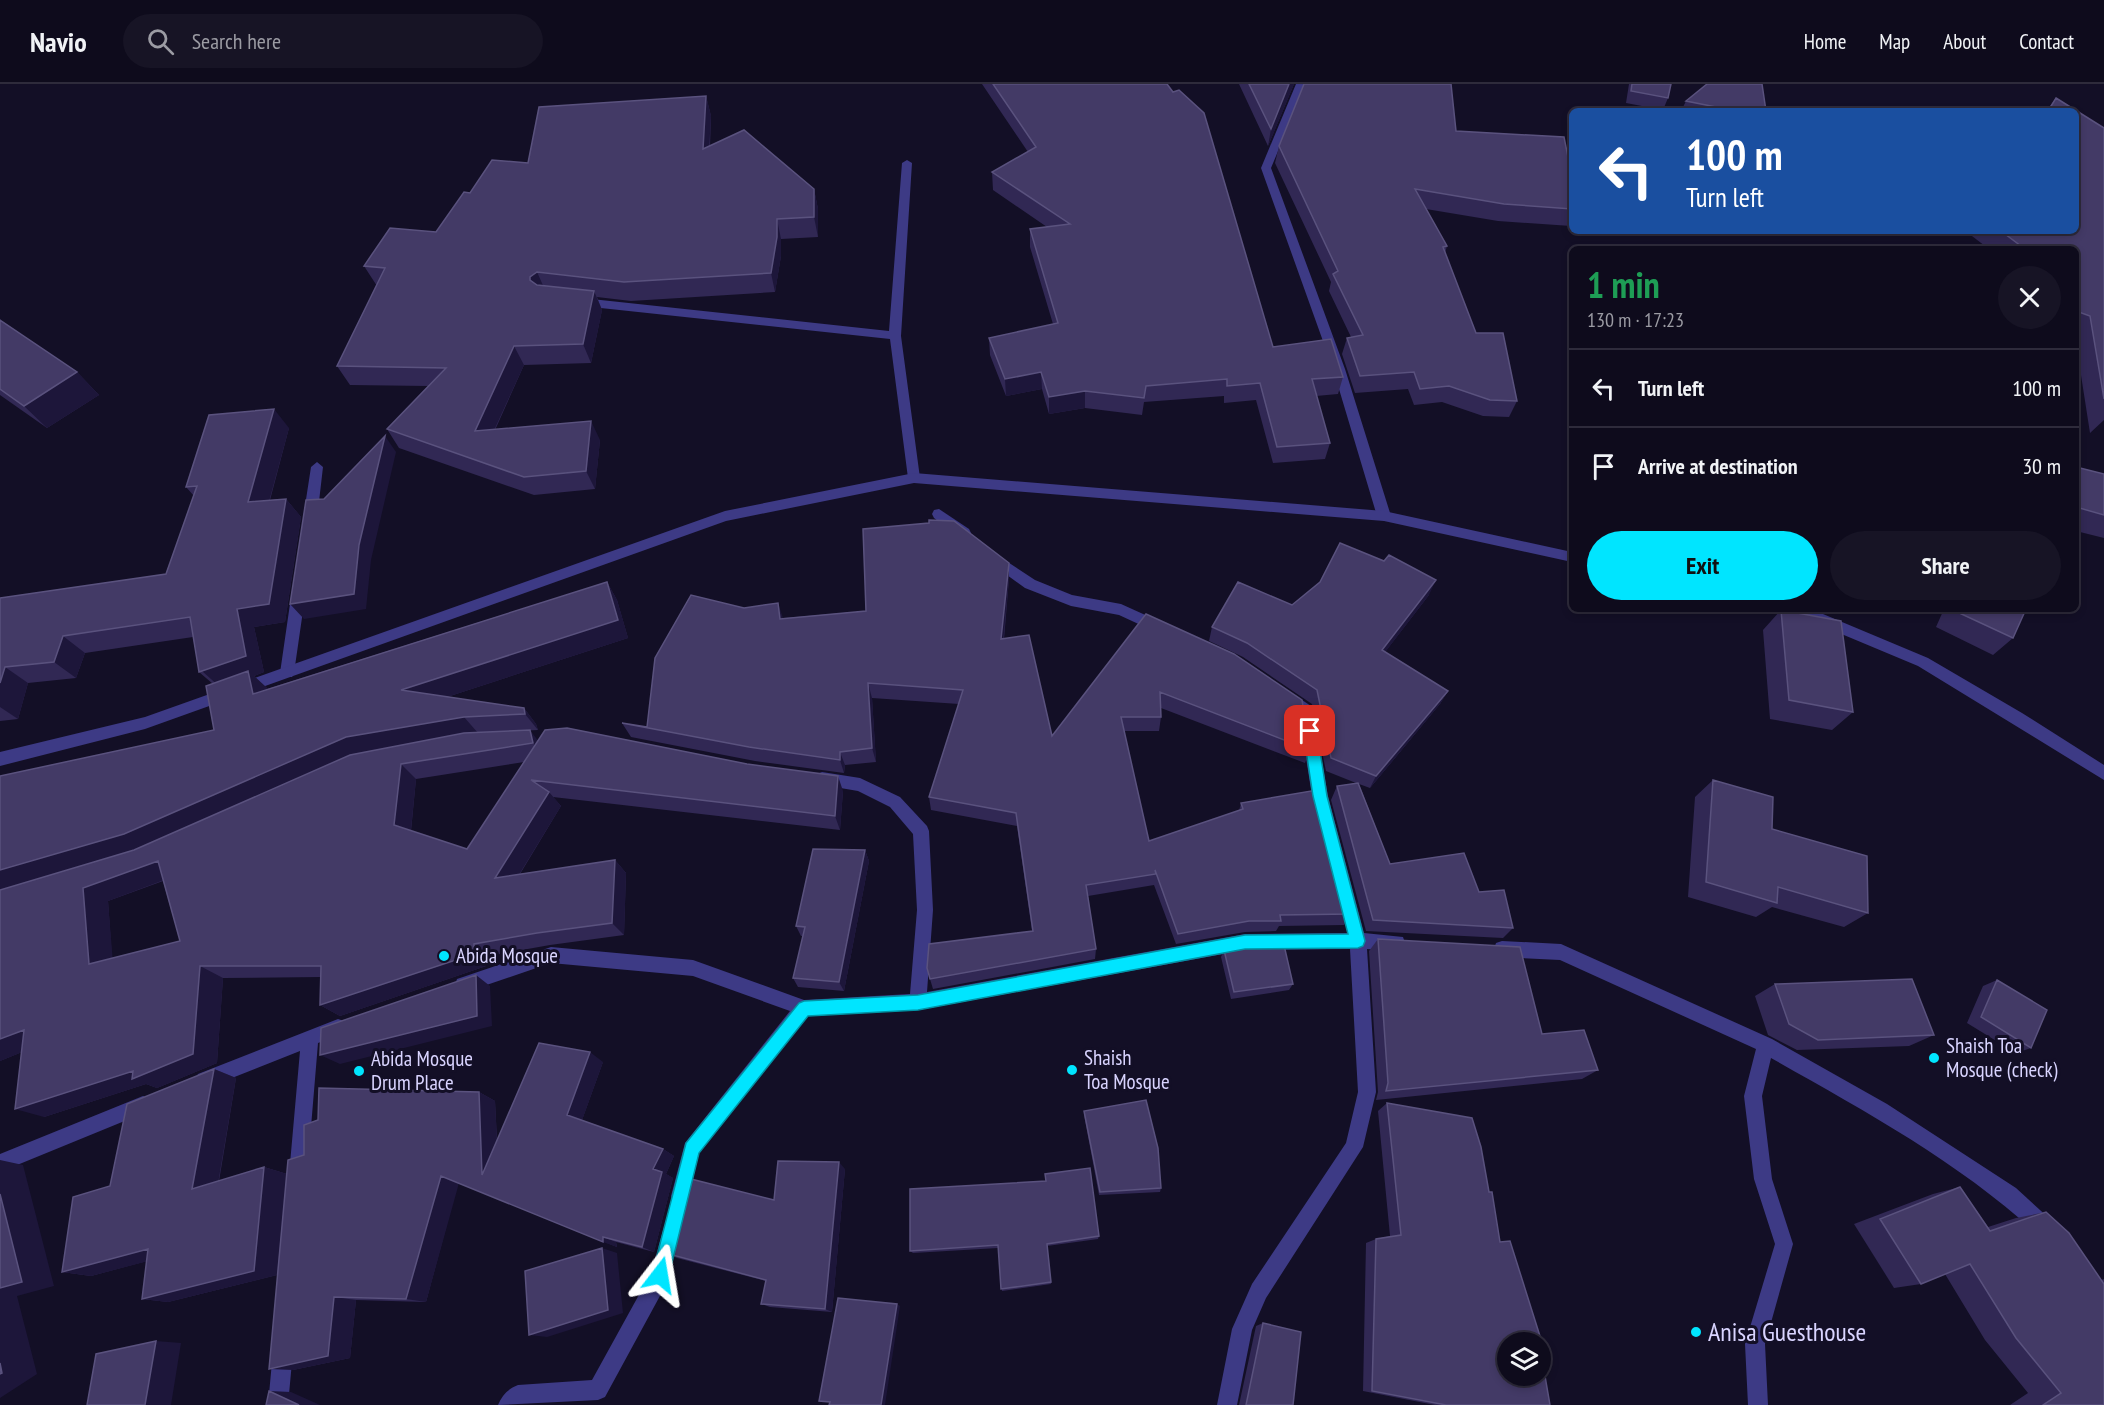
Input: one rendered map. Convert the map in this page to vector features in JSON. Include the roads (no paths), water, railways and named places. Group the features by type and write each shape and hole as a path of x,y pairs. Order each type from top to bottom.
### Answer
{"street":[{"path":"1301,84 1266,168 1339,369 1384,516"},
{"path":"907,163 895,336 914,478"},
{"path":"569,301 895,336"},
{"path":"307,536 317,467"},
{"path":"0,759 145,723 725,516 914,478 1384,516 1569,556"},
{"path":"939,514 1030,584 1071,600 1121,610 1174,634"},
{"path":"287,673 301,582"},
{"path":"1812,612 1923,662 2017,717 2104,773"},
{"path":"1227,1405 1242,1329 1260,1291 1354,1147 1367,1092 1358,941 1320,796 1306,710 1277,689"},
{"path":"802,776 860,785 895,802 921,831 925,910 918,1002"},
{"path":"442,992 551,955 693,968 804,1008 918,1002 1245,942 1358,941 1414,944"},
{"path":"1482,948 1562,952 1766,1046 1881,1110 2009,1195 2052,1235"},
{"path":"508,1405 518,1395 598,1390 660,1275 691,1149 804,1008"},
{"path":"188,1086 310,1037 354,1022"},
{"path":"297,1191 310,1037"},
{"path":"1758,1405 1755,1344 1784,1244 1762,1179 1753,1096 1766,1046"},
{"path":"0,1163 155,1100"},
{"path":"278,1405 284,1334"}],"place":[{"name":"Abida Mosque","path":"444,956"},
{"name":"Shaish Toa Mosque (check)","path":"1934,1058"},
{"name":"Shaish Toa Mosque","path":"1072,1070"},
{"name":"Abida Mosque Drum Place","path":"359,1071"},
{"name":"Anisa Guesthouse","path":"1696,1332"}]}
